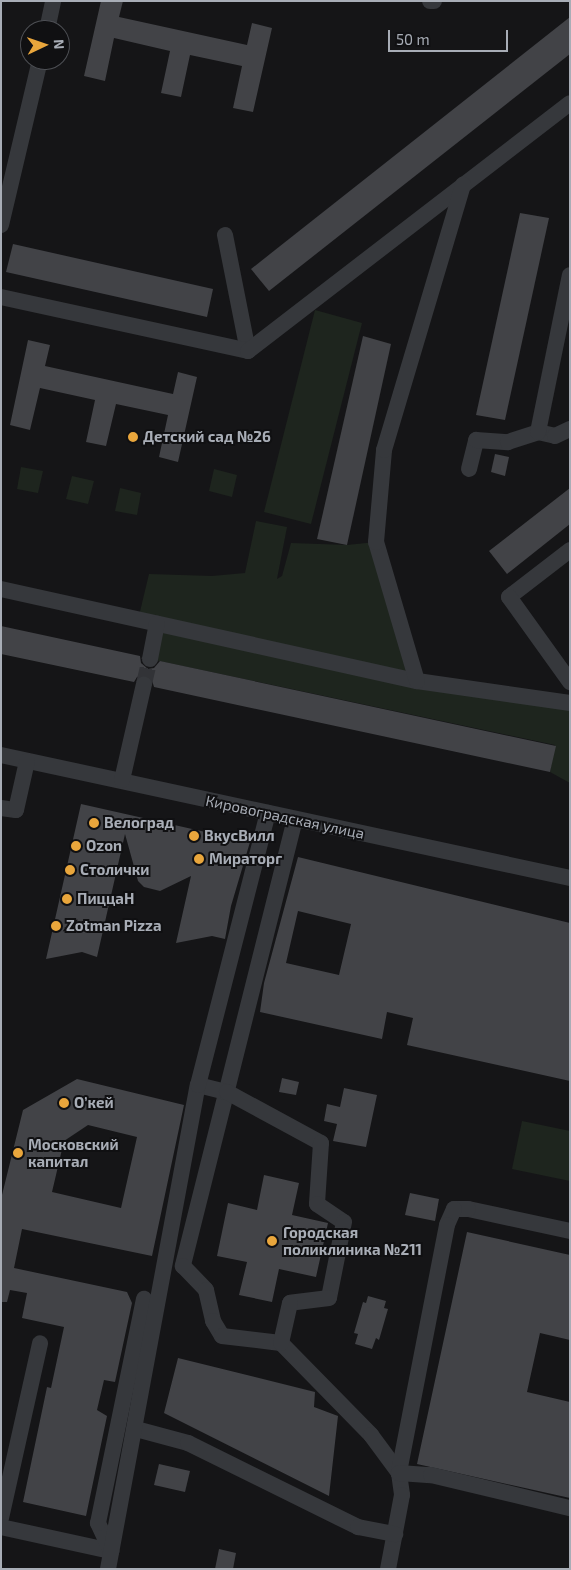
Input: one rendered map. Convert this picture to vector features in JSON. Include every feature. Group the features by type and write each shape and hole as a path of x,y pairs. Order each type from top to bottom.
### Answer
{"street":[{"path":"49,20 53,1"},
{"path":"1,224 38,70"},
{"path":"248,351 570,103"},
{"path":"417,681 376,542 384,450 463,185"},
{"path":"225,235 248,351"},
{"path":"538,432 570,275"},
{"path":"1,297 248,351"},
{"path":"468,469 476,440 508,442 538,432 556,436 570,429"},
{"path":"570,550 509,597 570,682"},
{"path":"1,589 417,681 570,703"},
{"path":"150,658 157,624"},
{"path":"122,780 144,684"},
{"name":"Кировоградская улица","path":"1,755 570,878"},
{"path":"1,808 16,810 27,761"},
{"path":"108,1569 136,1429 198,1085 268,814"},
{"path":"295,820 183,1266 206,1290 213,1321 222,1336 281,1343 371,1435 399,1473 431,1476 570,1508"},
{"path":"198,1085 227,1092 321,1143 317,1204 344,1222 328,1298 290,1303 281,1343"},
{"path":"388,1569 402,1495 399,1473 447,1225 454,1209 468,1209 570,1231"},
{"path":"112,1551 98,1523 144,1299"},
{"path":"2,1512 40,1343"},
{"path":"136,1429 188,1443 358,1527 395,1534"},
{"path":"1,1527 112,1551"}],"shaded area":[{"path":"315,310 362,323 311,524 264,512"},
{"path":"21,467 43,471 38,493 17,489"},
{"path":"214,469 237,475 232,497 209,491"},
{"path":"72,476 94,481 88,504 66,499"},
{"path":"120,488 141,493 137,515 115,511"},
{"path":"256,521 287,527 277,579 282,576 291,543 347,545 376,542 417,680 570,703 570,783 550,772 555,745 150,659 157,624 138,620 149,574 212,576 245,573"},
{"path":"522,1121 570,1131 570,1181 512,1169"}],"building":[{"path":"101,1 123,1 119,17 247,45 252,23 272,28 253,112 233,108 242,66 190,55 181,97 161,93 170,51 114,38 105,81 84,76"},
{"path":"570,17 570,54 269,291 251,269"},
{"path":"520,213 549,218 505,420 476,415"},
{"path":"13,244 213,289 207,317 6,272"},
{"path":"363,336 391,344 347,545 317,539"},
{"path":"28,340 50,345 45,366 173,394 178,372 197,377 178,462 159,457 168,415 116,404 106,446 86,442 95,400 40,388 30,430 10,425"},
{"path":"495,454 509,457 505,476 491,472"},
{"path":"570,488 570,524 507,574 489,551"},
{"path":"1,626 140,656 141,663 148,669 154,668 160,661 556,746 550,772 154,687 151,677 146,674 137,677 134,682 1,654"},
{"path":"81,804 250,842 231,906 225,939 212,936 176,943 191,876 160,891 144,887 138,881 125,834 97,957 82,952 46,959"},
{"path":"298,857 570,923 570,1081 407,1045 413,1018 387,1012 382,1039 260,1012 264,983","holes":["298,911 351,924 339,975 286,963"]},
{"path":"282,1078 299,1082 296,1095 279,1092"},
{"path":"77,1079 184,1105 152,1256 22,1229 14,1268 127,1292 132,1303 115,1382 104,1380 97,1410 107,1416 86,1516 23,1502 47,1387 51,1388 64,1327 22,1318 27,1293 10,1290 7,1302 1,1302 1,1199 23,1110","holes":["88,1125 137,1137 121,1208 52,1192 64,1141"]},
{"path":"344,1088 377,1095 366,1147 333,1141 337,1124 324,1121 327,1104 340,1107"},
{"name":"Городская поликлиника №211","path":"264,1175 299,1183 292,1215 328,1223 316,1277 279,1269 272,1302 239,1295 247,1262 217,1256 228,1203 257,1210"},
{"path":"410,1193 439,1199 435,1221 405,1215"},
{"path":"467,1232 570,1255 570,1340 540,1333 527,1392 570,1402 570,1498 417,1464"},
{"path":"368,1296 386,1301 384,1308 388,1309 379,1340 376,1338 372,1349 355,1344 358,1334 354,1333 363,1302 366,1303"},
{"path":"178,1358 315,1392 314,1407 338,1416 329,1496 164,1413"},
{"path":"159,1464 190,1471 185,1492 154,1485"},
{"path":"219,1549 236,1553 233,1569 215,1569"}],"tunnel":[{"path":"144,684 150,659"}],"place":[{"name":"Детский сад №26","path":"133,437"},
{"name":"Велоград","path":"94,823"},
{"name":"ВкусВилл","path":"194,836"},
{"name":"Ozon","path":"76,846"},
{"name":"Мираторг","path":"199,859"},
{"name":"Столички","path":"70,870"},
{"name":"ПиццаН","path":"67,899"},
{"name":"Zotman Pizza","path":"56,926"},
{"name":"О’кей","path":"64,1103"},
{"name":"Московский капитал","path":"18,1153"},
{"name":"Городская поликлиника №211","path":"272,1241"}]}
